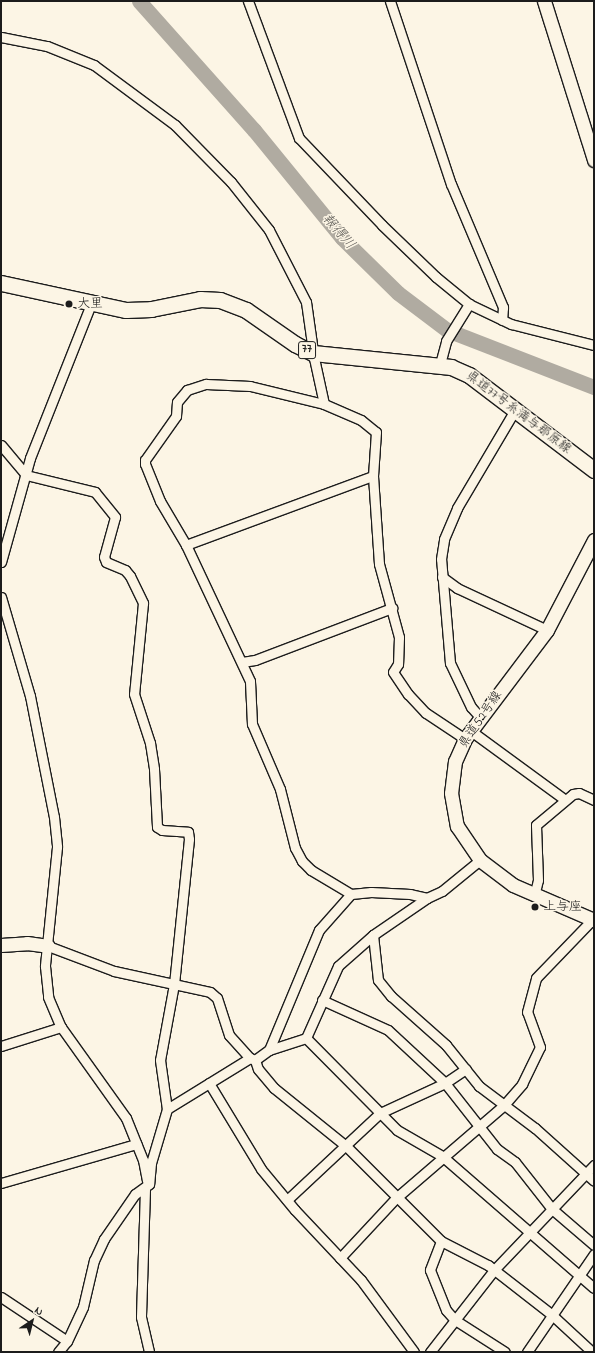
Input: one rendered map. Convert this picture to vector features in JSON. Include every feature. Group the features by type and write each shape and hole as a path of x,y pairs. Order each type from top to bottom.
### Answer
{"main road":[{"path":"544,1 594,160"},
{"name":"県道77号糸満与那原線","path":"1,283 91,304 140,310 200,299 220,300 246,310 295,344 314,353 440,364 469,375 594,470"},
{"name":"県道52号線","path":"593,920 534,896 513,885 480,860 457,826 452,804 453,769 468,735 480,717 547,630 594,540"},
{"path":"1,945 27,944 48,946"}],"street":[{"path":"248,1 299,138 382,225 467,306 502,320 594,345"},
{"path":"390,1 451,184 503,307 502,320"},
{"path":"1,37 47,46 94,64 153,107 208,156 269,230 287,261 306,302 324,404"},
{"path":"1,562 30,458 91,304"},
{"path":"440,364 446,341 467,306"},
{"path":"427,898 394,893 351,894 311,870 297,852 280,789 252,724 250,681 186,545 167,515 145,464 145,460 176,416 177,402 187,390 206,384 221,383 250,386 324,404 361,420 376,432 373,476 379,564 398,627 400,655 398,664 393,672 408,694 426,713 468,735 564,799"},
{"path":"480,717 471,707 450,663 442,577 444,539 457,508 515,410"},
{"path":"1,445 26,475 95,492 115,517 104,557 106,562 125,570 130,576 143,603 134,694 143,718 154,769 157,827 162,830 188,832 174,984 160,1060 167,1109 151,1163 147,1186 141,1317 149,1352"},
{"path":"186,545 373,476"},
{"path":"442,577 457,588 547,630"},
{"path":"1,597 30,696 54,817 57,847 45,966 48,997 61,1027 118,1106 136,1144 147,1186"},
{"path":"242,662 255,660 392,608"},
{"path":"534,896 538,880 535,827 564,799 579,793 594,800"},
{"path":"167,1109 269,1050 306,1038 338,966 373,935 427,898 442,891 480,860"},
{"path":"269,1050 313,941 319,930 351,894"},
{"path":"340,1258 396,1198 442,1156 504,1105 522,1084 540,1047 527,1012 536,978 593,920"},
{"path":"373,935 381,984 446,1044 479,1086 535,1128 594,1181"},
{"path":"48,946 114,971 210,992 216,998 229,1035 252,1059 258,1069 274,1088 346,1146 396,1198 441,1241 494,1270 551,1314 592,1352"},
{"path":"322,1000 388,1030 445,1083 497,1148 516,1162 552,1209 594,1245"},
{"path":"1,1046 61,1027"},
{"path":"306,1038 397,1130 442,1156 594,1288"},
{"path":"287,1200 380,1113 445,1083 466,1069"},
{"path":"209,1084 261,1169 287,1200 361,1280 414,1352"},
{"path":"1,1182 136,1144"},
{"path":"430,1352 494,1270 594,1165"},
{"path":"58,1352 66,1341 82,1307 94,1260 104,1239 135,1194 147,1186"},
{"path":"441,1241 430,1270 446,1310 455,1320 506,1352"},
{"path":"527,1352 551,1314 594,1254"},
{"path":"1,1298 66,1341"}],"waterway":[{"name":"報得川","path":"139,1 254,130 342,238 398,293 447,330 594,387"}],"place":[{"name":"大里","path":"69,304"},
{"name":"上与座","path":"535,907"}]}
